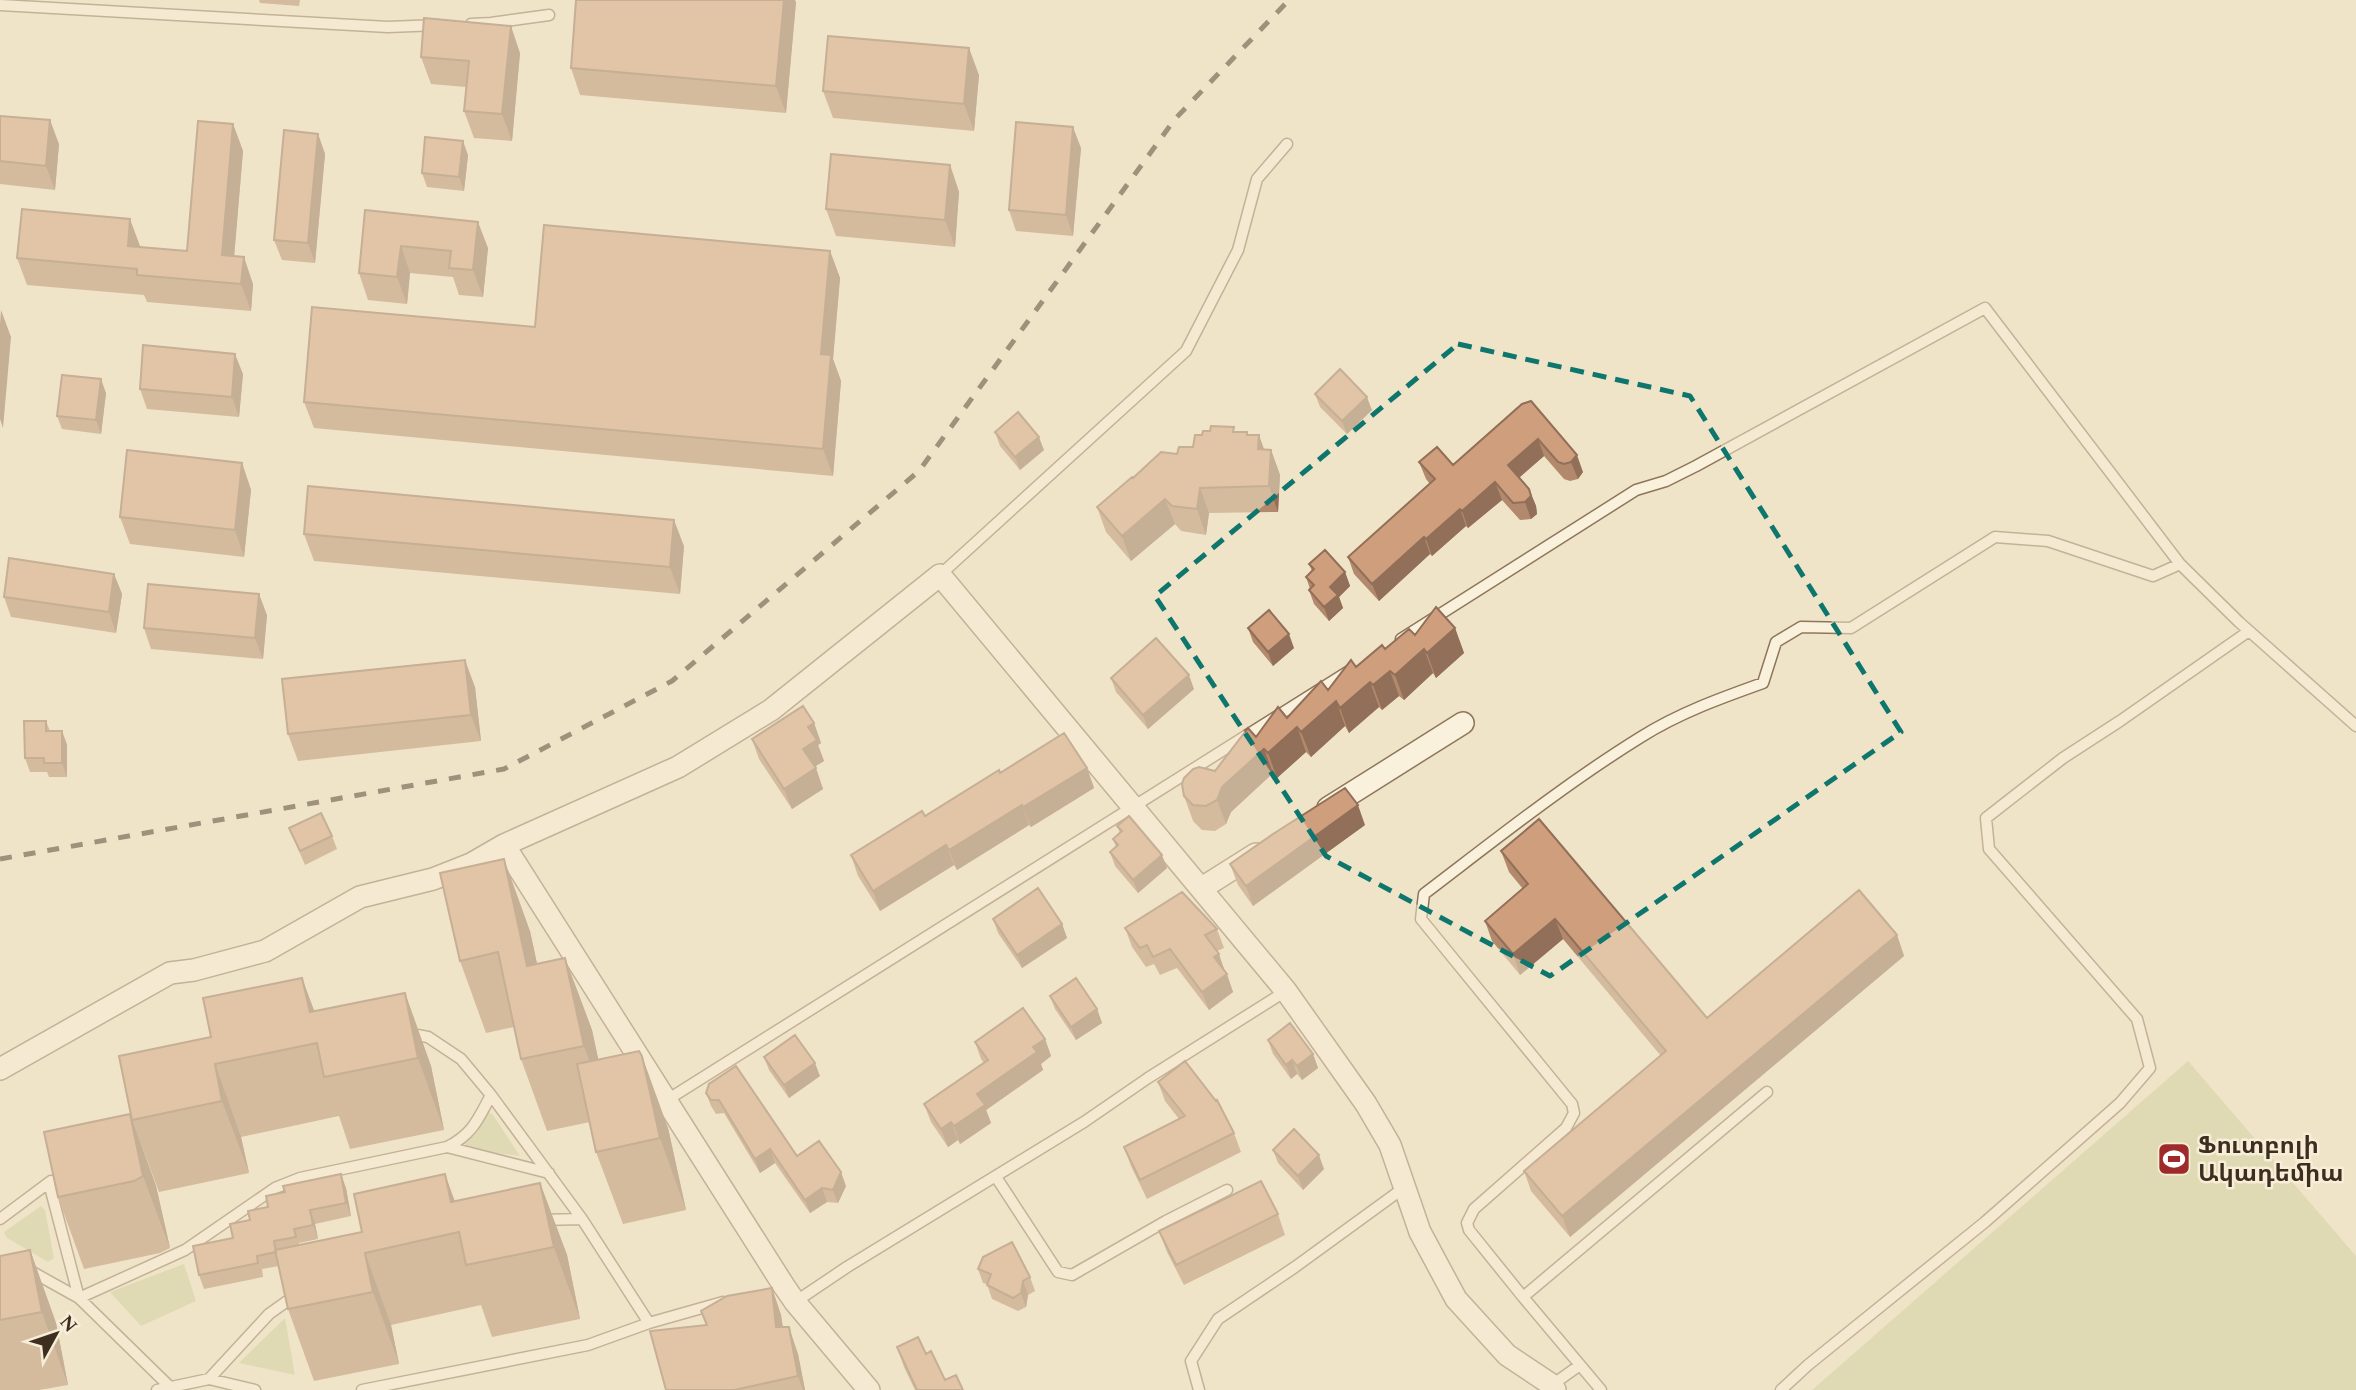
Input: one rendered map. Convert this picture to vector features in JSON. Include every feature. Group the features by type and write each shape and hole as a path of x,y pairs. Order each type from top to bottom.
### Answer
{"street":[{"path":"0,1069 170,973 194,970 265,951 359,897 433,880 471,864 503,845 678,766 771,710 940,575 1286,991 1366,1104 1390,1145 1420,1232 1456,1299 1507,1355 1553,1387"},
{"path":"1315,816 1463,723"},
{"path":"503,845 667,1100 783,1292 867,1390"},
{"path":"1202,888 1270,845"}],"lane":[{"path":"0,5 388,27 452,25"},
{"path":"465,24 549,15"},
{"path":"940,575 1186,351 1238,250 1257,179 1287,144"},
{"path":"1391,645 1636,490 1666,481 1696,466 1984,308 2180,564 2249,631 2356,726"},
{"path":"1601,1390 1469,1230 1467,1223 1474,1209 1566,1128 1574,1113 1572,1104 1422,919 1424,894 1533,811 1642,736 1698,707 1763,683 1776,642 1801,627 1851,628 1995,537 2048,541 2153,576 2180,564"},
{"path":"1780,1390 1985,1222 2120,1103 2150,1068 2137,1019 1989,849 1986,818 2063,758 2249,631"},
{"path":"667,1100 1355,667"},
{"path":"783,1292 847,1267 1084,1122 1147,1078 1286,991"},
{"path":"393,1030 428,1037 461,1059 491,1095 582,1219 649,1323"},
{"path":"1523,1297 1767,1092"},
{"path":"79,1298 186,1250 275,1188 300,1178 447,1147 463,1139 476,1123 491,1095"},
{"path":"447,1147 549,1173"},
{"path":"0,1219 60,1175"},
{"path":"996,1177 1058,1272 1072,1275 1166,1221 1227,1191"},
{"path":"48,1183 79,1298"},
{"path":"1199,1390 1191,1362 1218,1320 1405,1187"},
{"path":"533,1220 582,1219"},
{"path":"11,1261 79,1298 170,1387"},
{"path":"209,1379 269,1314 302,1291"},
{"path":"362,1390 588,1345 649,1323 739,1298"},
{"path":"1553,1387 1580,1365"},
{"path":"157,1390 209,1379 255,1390"}],"highlighted area":[{"path":"1458,344 1690,396 1901,732 1550,976 1326,856 1155,596"}],"green space":[{"name":"Ֆուտբոլի Ակադեմիա","path":"2188,1061 2356,1256 2356,1390 1812,1390"},
{"path":"485,1113 493,1115 520,1156 468,1149 465,1146 465,1141 476,1133"},
{"path":"41,1206 45,1210 54,1258 48,1262 7,1238 4,1232"},
{"path":"184,1264 196,1301 141,1326 110,1292"},
{"path":"285,1318 295,1375 239,1363"}],"building":[{"path":"576,0 784,0 776,86 571,68"},
{"path":"424,18 511,26 502,114 464,111 469,61 421,57"},
{"path":"828,36 969,48 964,104 823,91"},
{"path":"0,116 50,120 46,166 0,161"},
{"path":"198,121 233,124 222,255 244,257 241,284 137,275 137,269 17,258 22,209 130,219 128,246 187,251"},
{"path":"1016,122 1073,127 1066,215 1009,210"},
{"path":"284,130 318,134 308,243 274,240"},
{"path":"425,137 463,141 459,177 422,173"},
{"path":"831,154 950,165 945,220 826,209"},
{"path":"365,210 478,222 473,270 449,268 451,251 401,246 397,277 359,273"},
{"path":"544,225 830,251 821,354 831,355 823,449 304,402 312,307 535,327"},
{"path":"143,345 235,354 232,397 140,389"},
{"path":"1340,369 1367,397 1342,421 1315,394"},
{"path":"62,375 101,379 96,420 57,416"},
{"path":"1531,401 1577,455 1571,462 1558,462 1538,439 1508,465 1529,489 1531,496 1525,502 1513,503 1495,482 1426,539 1424,537 1372,584 1348,557 1435,479 1419,462 1437,447 1453,465 1522,404"},
{"path":"1018,412 1039,437 1015,457 995,432"},
{"path":"1211,426 1234,427 1233,432 1259,435 1258,449 1271,450 1269,486 1200,488 1197,509 1172,506 1165,499 1122,536 1097,507 1161,452 1177,454 1179,447 1193,447 1195,435 1210,431"},
{"path":"127,450 242,463 235,530 120,517"},
{"path":"308,486 674,520 670,567 304,534"},
{"path":"1325,550 1345,572 1330,587 1338,595 1324,607 1309,590 1314,585 1306,577 1314,569 1309,564"},
{"path":"9,558 114,574 109,612 4,597"},
{"path":"148,584 259,594 255,638 144,628"},
{"path":"1436,607 1455,628 1427,653 1424,649 1395,675 1390,671 1373,685 1370,682 1340,708 1336,701 1301,732 1297,727 1268,753 1264,749 1222,787 1217,800 1206,806 1193,805 1184,796 1184,778 1193,769 1199,767 1215,771 1248,728 1256,737 1278,707 1287,718 1321,681 1328,690 1351,660 1356,667 1382,645 1385,649 1409,629 1415,635"},
{"path":"1269,610 1289,634 1268,652 1248,628"},
{"path":"1156,638 1189,675 1143,715 1111,678"},
{"path":"465,660 471,715 288,734 282,679"},
{"path":"803,706 814,723 808,727 817,740 803,749 816,768 784,789 752,739"},
{"path":"24,721 46,721 46,731 62,731 62,763 44,763 44,758 25,758"},
{"path":"1064,733 1087,768 949,850 946,845 873,891 851,855 922,811 925,816"},
{"path":"1345,788 1358,805 1246,886 1230,864"},
{"path":"321,813 332,836 300,851 289,828"},
{"path":"1129,816 1162,855 1133,880 1110,852 1118,845 1113,839 1122,831 1117,826"},
{"path":"1539,819 1707,1018 1859,890 1897,935 1562,1216 1524,1171 1666,1051 1555,919 1513,954 1485,921 1528,884 1501,851"},
{"path":"504,859 527,966 565,958 584,1046 521,1059 498,952 460,961 440,873"},
{"path":"1038,888 1062,924 1017,955 993,919"},
{"path":"1182,892 1217,929 1205,935 1219,954 1214,957 1227,974 1202,992 1170,949 1153,957 1147,945 1140,948 1125,928"},
{"path":"302,978 310,1012 405,993 418,1058 324,1077 317,1043 215,1064 222,1101 132,1120 119,1056 211,1037 203,998"},
{"path":"1076,978 1097,1009 1071,1027 1050,996"},
{"path":"1023,1008 1045,1039 1033,1047 1037,1052 977,1094 985,1105 954,1126 951,1122 941,1129 924,1104 988,1060 975,1042"},
{"path":"1290,1023 1313,1054 1297,1066 1292,1060 1286,1065 1268,1040"},
{"path":"795,1035 815,1063 784,1085 764,1057"},
{"path":"639,1051 660,1138 596,1152 577,1064"},
{"path":"1185,1061 1217,1100 1234,1133 1140,1180 1124,1147 1185,1116 1158,1082"},
{"path":"736,1066 797,1156 819,1141 841,1172 833,1190 822,1188 805,1200 770,1149 755,1159 719,1100 711,1100 706,1093 709,1084"},
{"path":"130,1114 143,1176 134,1181 58,1197 44,1132"},
{"path":"1294,1129 1319,1155 1298,1176 1273,1150"},
{"path":"341,1174 346,1203 310,1210 313,1225 294,1229 296,1237 274,1241 276,1252 257,1256 258,1263 199,1275 193,1246 233,1238 230,1224 250,1220 248,1211 268,1207 266,1196 285,1192 283,1186"},
{"path":"445,1174 451,1202 540,1183 554,1247 466,1265 459,1232 365,1253 373,1292 288,1309 275,1250 362,1232 354,1194"},
{"path":"1261,1181 1278,1214 1176,1265 1159,1231"},
{"path":"1012,1242 1030,1277 1023,1281 1021,1293 1013,1298 987,1285 991,1274 978,1269 983,1257"},
{"path":"30,1250 42,1312 0,1320 0,1256"},
{"path":"772,1288 776,1327 789,1327 798,1376 734,1390 666,1390 650,1331 707,1325 701,1311 727,1296"},
{"path":"918,1337 926,1354 931,1351 945,1380 956,1375 963,1390 917,1390 897,1347"}],"railway":[{"path":"0,859 504,769 672,681 919,471 1175,119 1289,0"}],"place":[{"name":"Ֆուտբոլի Ակադեմիա","path":"2174,1159"}]}
